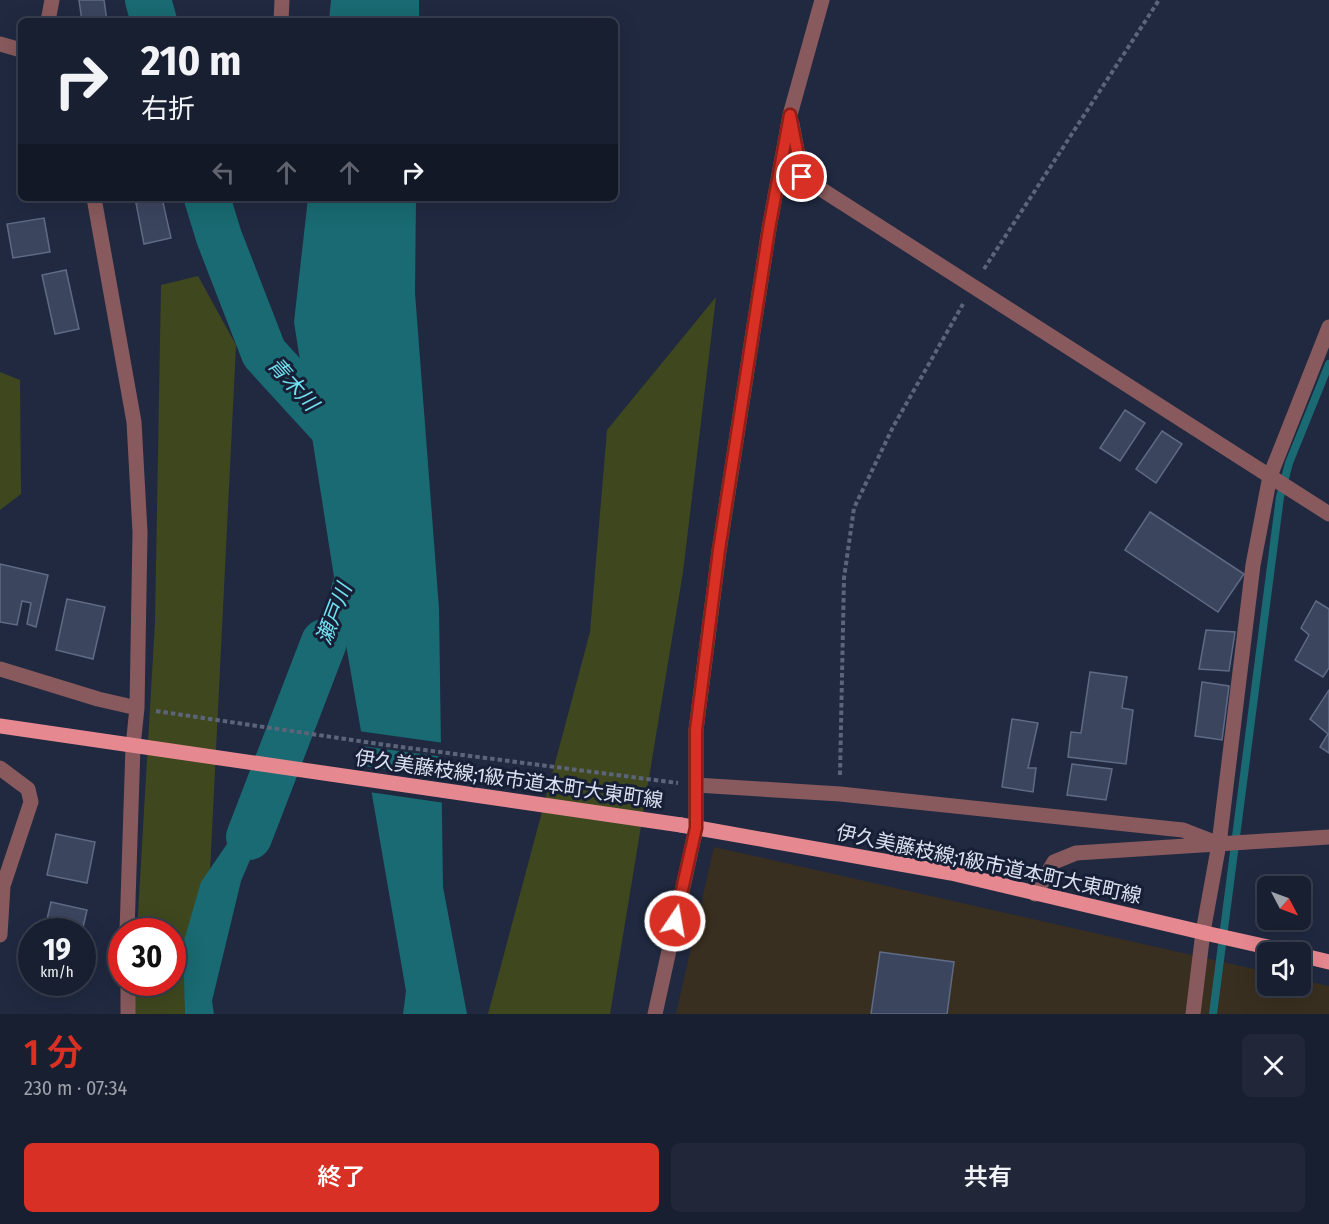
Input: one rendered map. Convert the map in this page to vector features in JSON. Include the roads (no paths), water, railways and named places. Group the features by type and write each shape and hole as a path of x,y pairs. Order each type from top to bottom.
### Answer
{"main road":[{"name":"伊久美藤枝線;1級市道本町大東町線","path":"0,726 696,828 909,864 1257,944"},
{"path":"1311,958 1329,962"}],"street":[{"path":"49,18 52,0"},
{"path":"281,18 282,0"},
{"path":"655,1014 696,828 696,730 719,550 769,229 790,115 822,0"},
{"path":"0,44 18,49"},
{"path":"790,115 802,177 1329,514"},
{"path":"95,201 134,422 140,532 137,708 140,747 128,918"},
{"path":"1193,1014 1203,932 1220,844 1253,565 1270,476 1329,327"},
{"path":"0,669 98,699 137,708"},
{"path":"0,768 28,789 31,802 3,886 0,935"},
{"path":"696,785 840,794 1183,830 1220,844"},
{"path":"1035,894 1054,862 1076,853 1329,837"},
{"path":"128,996 128,1014"}],"water":[{"path":"331,0 419,0 419,18 329,18"},
{"path":"308,201 416,201 415,293 439,608 443,887 467,1014 403,1014 406,991 344,633 319,704 301,702 334,577 294,322"},
{"path":"272,778 285,778 241,881 212,1001 214,1014 185,1014 186,934 201,882"}],"waterway":[{"name":"青木川","path":"148,0 153,18"},
{"name":"青木川","path":"208,201 219,237 264,353 349,446"},
{"path":"1213,1014 1280,497 1289,463 1329,364"},
{"name":"瀬戸川","path":"249,837 324,642"}]}
